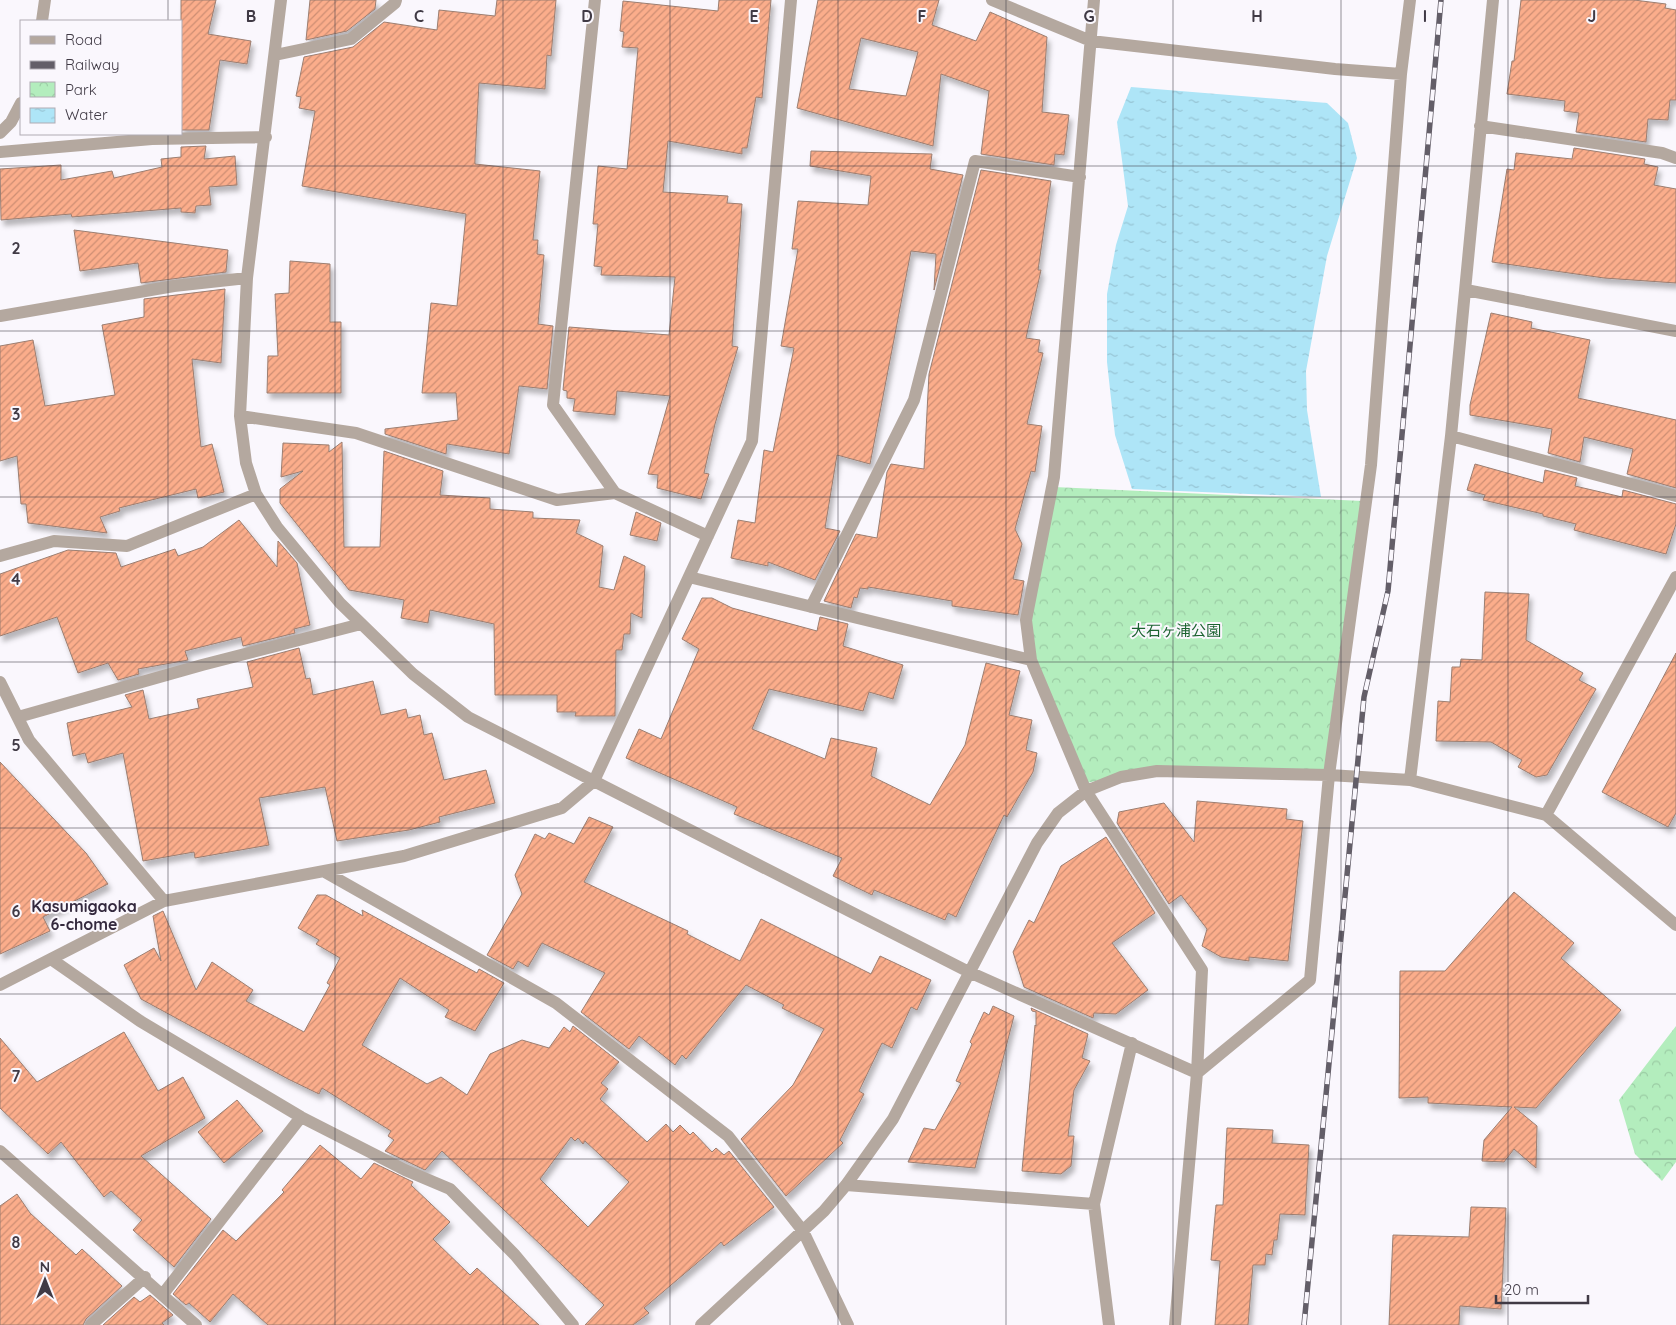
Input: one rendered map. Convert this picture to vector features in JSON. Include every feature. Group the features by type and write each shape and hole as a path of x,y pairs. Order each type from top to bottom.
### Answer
{"street":[{"path":"42,20 45,0"},
{"path":"281,0 266,137 247,278 240,416 246,463 256,494 277,527 340,603 413,674 468,717 969,972 1197,1073"},
{"path":"275,55 351,38 395,4 396,0"},
{"path":"595,0 552,405 615,493 708,536"},
{"path":"0,985 164,902 404,856 562,808 594,781 752,441 791,0"},
{"path":"992,0 1091,41 1335,69 1401,74"},
{"path":"1094,0 1054,477 1026,620 1031,660 1086,791 1202,970 1197,1073 1175,1325"},
{"path":"1197,1073 1310,980 1329,775 1371,465 1401,74 1410,0"},
{"path":"1410,780 1466,290 1492,0"},
{"path":"0,133 11,122 20,105"},
{"path":"1480,126 1662,153 1676,158"},
{"path":"0,152 152,139 266,137"},
{"path":"811,607 914,400 975,161 1080,177"},
{"path":"0,316 174,286 247,278"},
{"path":"1466,290 1676,331"},
{"path":"240,416 356,433 557,500 615,493"},
{"path":"1450,436 1676,496"},
{"path":"0,556 54,541 127,546 256,494"},
{"path":"689,577 1031,660"},
{"path":"1546,815 1676,577"},
{"path":"18,717 202,665 361,624"},
{"path":"0,682 30,740 164,902"},
{"path":"701,1325 803,1231 846,1185 893,1119 1037,843 1058,813 1086,791 1121,777 1157,771 1329,775 1410,780 1546,815 1676,925"},
{"path":"325,872 556,1003 728,1136 803,1231 848,1325"},
{"path":"51,959 140,1021 301,1117 405,1170 450,1190 515,1255 573,1325"},
{"path":"1108,1325 1094,1204 1132,1043"},
{"path":"163,1294 301,1117"},
{"path":"0,1151 145,1277 196,1325"},
{"path":"846,1185 1094,1204"},
{"path":"91,1325 145,1277"}],"green space":[{"name":"大石ヶ浦公園","path":"1054,487 1363,501 1326,772 1157,767 1087,783 1033,660 1028,621"},
{"path":"1676,1026 1676,1162 1662,1181 1635,1154 1619,1100"}],"water":[{"path":"1131,87 1327,103 1348,123 1357,158 1327,256 1306,371 1307,410 1321,497 1132,489 1115,435 1107,362 1107,294 1116,245 1128,206 1117,122"}],"building":[{"path":"181,0 216,0 208,34 251,41 247,64 220,60 209,130 182,130"},
{"path":"310,0 376,0 375,9 347,31 306,40"},
{"path":"497,0 556,0 551,56 547,55 545,89 479,83 475,159 475,164 540,171 533,240 538,240 537,254 544,255 538,324 553,326 547,389 519,386 509,454 447,444 446,454 385,434 385,429 458,420 456,393 422,393 431,303 457,306 466,214 302,186 315,111 299,108 301,97 296,96 304,57 353,47 384,22 437,30 439,10 495,16"},
{"path":"719,0 771,0 762,98 756,97 747,148 742,148 742,154 668,141 663,192 728,196 727,203 742,204 732,346 738,347 715,424 704,473 709,474 701,499 657,488 658,475 648,474 670,396 617,391 615,415 573,411 575,399 567,398 567,391 563,390 569,327 669,335 675,277 601,275 602,267 594,266 598,224 593,224 598,166 627,169 638,48 622,47 624,32 620,31 623,1 718,11"},
{"path":"818,0 939,0 932,25 976,41 990,12 1047,37 1042,112 1069,115 1064,155 1055,154 1054,165 981,154 989,91 941,74 933,146 797,108","holes":["861,38 918,52 906,96 849,89"]},
{"path":"1521,0 1634,0 1666,4 1665,8 1676,10 1676,100 1670,100 1668,120 1648,119 1646,142 1576,132 1579,113 1564,111 1565,101 1507,94 1512,61 1514,61"},
{"path":"206,146 204,159 235,156 237,185 209,187 211,205 196,206 195,213 181,212 181,208 72,217 71,214 1,220 0,169 61,165 61,180 112,171 114,178 162,167 161,159 181,157 181,147"},
{"path":"1574,148 1645,159 1644,164 1658,167 1654,185 1676,189 1676,283 1604,278 1492,262 1507,169 1514,170 1516,153 1572,159"},
{"path":"811,151 932,154 930,169 963,175 934,290 936,254 911,251 870,464 837,455 825,528 840,531 815,580 768,562 768,566 731,558 738,520 755,523 764,450 773,452 794,348 781,346 798,249 792,249 798,201 868,205 871,176 810,166"},
{"path":"981,170 1051,181 1038,270 1041,270 1026,338 1040,340 1038,352 1043,353 1027,424 1042,426 1035,472 1031,471 1015,529 1022,544 1013,579 1024,581 1018,615 952,606 952,601 868,587 868,589 860,588 857,598 854,597 851,608 824,601 856,534 877,538 887,472 891,464 924,469 929,374"},
{"path":"74,230 228,250 226,272 141,283 138,263 80,271"},
{"path":"290,261 330,264 330,322 341,322 341,393 267,393 268,356 278,356 275,294 289,293"},
{"path":"225,289 221,363 192,359 201,447 212,444 224,492 198,498 196,489 119,508 120,511 100,517 107,533 28,523 26,504 21,504 17,456 0,461 0,346 33,340 45,406 115,395 102,325 144,317 144,299"},
{"path":"1491,313 1532,322 1531,328 1590,340 1578,398 1676,420 1676,488 1627,474 1633,449 1584,437 1580,462 1548,453 1552,429 1470,415 1470,405"},
{"path":"342,442 344,547 380,547 384,451 443,471 440,495 490,498 490,509 533,512 533,518 580,520 576,533 603,546 599,587 614,590 624,556 645,566 642,618 631,613 630,634 624,634 622,650 616,650 615,716 575,716 576,712 557,712 557,695 495,695 494,624 430,610 428,623 401,618 404,600 349,590 280,503 280,489 303,471 281,477 283,443 329,445 329,452"},
{"path":"1475,464 1543,483 1545,470 1577,478 1575,486 1622,497 1623,490 1676,504 1676,524 1666,554 1574,530 1576,524 1543,516 1543,514 1483,500 1485,495 1467,490"},
{"path":"636,512 661,523 657,541 630,535"},
{"path":"239,520 277,567 278,541 297,563 310,625 294,629 295,633 243,646 241,637 185,651 188,660 138,669 139,674 118,680 108,663 78,673 57,617 0,636 0,574 68,550 116,553 121,567 175,549 178,556 203,547"},
{"path":"1485,592 1529,594 1526,640 1583,673 1579,680 1596,689 1547,775 1536,777 1518,767 1522,760 1491,742 1436,741 1438,701 1450,702 1452,667 1460,667 1461,659 1482,660"},
{"path":"702,598 712,598 732,608 817,631 820,617 848,624 843,646 903,665 893,699 869,692 863,711 769,689 752,729 825,759 831,738 877,748 871,776 930,805 965,745 986,663 1020,671 1009,715 1032,720 1026,750 1037,753 1033,772 1007,817 1004,815 956,917 948,913 945,920 874,890 872,895 833,876 842,858 734,814 737,807 626,758 639,729 661,739 699,649 682,639"},
{"path":"299,648 306,679 310,678 313,695 373,681 381,715 406,709 408,718 420,715 424,735 432,733 444,780 486,770 495,803 439,817 440,822 409,830 337,841 325,787 259,798 269,845 195,858 194,852 143,861 123,753 88,763 85,753 73,756 67,723 132,707 125,695 143,690 149,719 199,708 197,699 253,687 247,662"},
{"path":"1676,653 1676,813 1668,827 1602,792"},
{"path":"0,762 86,853 108,884 43,917 50,931 0,954"},
{"path":"1197,801 1287,809 1286,819 1303,821 1288,961 1249,957 1249,961 1221,957 1202,946 1207,929 1181,895 1169,904 1117,823 1119,812 1164,803 1194,842"},
{"path":"589,817 613,827 584,882 688,931 687,934 740,961 761,919 871,974 880,956 931,980 917,1010 911,1007 892,1048 882,1043 859,1091 864,1094 840,1140 843,1143 786,1196 741,1139 793,1085 824,1029 782,1008 784,1005 746,985 686,1059 682,1055 675,1065 639,1036 629,1049 581,1012 605,973 542,943 528,967 518,961 513,969 487,955 522,894 515,875 535,834 545,839 549,833 574,844"},
{"path":"1106,837 1155,913 1112,943 1148,990 1116,1014 1094,1013 1093,1018 1024,987 1013,952 1029,920 1034,923 1061,866"},
{"path":"1514,892 1574,943 1561,958 1621,1010 1536,1108 1514,1107 1537,1126 1536,1168 1514,1149 1504,1162 1482,1161 1484,1140 1512,1107 1428,1103 1428,1097 1399,1098 1400,971 1445,971"},
{"path":"317,895 326,895 363,916 362,910 477,973 479,969 504,983 475,1031 445,1017 449,1010 400,978 362,1045 427,1084 441,1077 467,1095 490,1054 522,1040 549,1048 564,1027 570,1032 573,1026 619,1062 601,1083 608,1089 600,1099 647,1142 666,1124 673,1132 680,1125 690,1135 693,1132 712,1152 716,1148 724,1155 729,1151 774,1207 724,1246 721,1242 644,1308 649,1313 633,1325 585,1325 604,1305 442,1151 425,1170 385,1151 394,1140 388,1136 391,1131 322,1088 319,1094 288,1079 141,999 124,965 154,948 161,961 153,916 163,911 196,990 212,962 253,990 246,1001 304,1032 330,985 327,983 340,958 316,944 319,940 298,928","holes":["571,1137 575,1141 578,1138 583,1144 585,1141 629,1182 588,1227 540,1179"]},
{"path":"993,1006 1014,1016 975,1168 908,1162 924,1128 935,1130 961,1083 956,1081 972,1044 970,1042 984,1012 989,1015"},
{"path":"1031,1008 1088,1034 1082,1058 1090,1061 1074,1090 1068,1136 1074,1136 1071,1166 1061,1174 1022,1171 1036,1026 1036,1012 1032,1011"},
{"path":"124,1032 158,1091 183,1077 205,1118 141,1156 211,1219 174,1267 133,1230 142,1220 111,1191 104,1197 61,1142 48,1154 0,1108 0,1038 37,1082"},
{"path":"237,1100 263,1131 224,1163 198,1132"},
{"path":"1227,1128 1273,1130 1272,1143 1309,1145 1305,1215 1280,1214 1277,1240 1274,1240 1272,1255 1266,1254 1265,1265 1253,1265 1248,1325 1215,1325 1220,1261 1211,1260 1216,1205 1223,1205"},
{"path":"320,1145 361,1179 374,1163 413,1182 411,1185 450,1222 433,1239 470,1275 477,1268 539,1325 268,1325 233,1294 210,1322 189,1303 186,1305 173,1294 223,1230 236,1241 284,1192 282,1190"},
{"path":"17,1194 30,1213 76,1255 82,1249 122,1286 86,1319 83,1325 0,1325 0,1206"},
{"path":"1471,1207 1506,1208 1501,1309 1460,1306 1459,1325 1389,1325 1393,1235 1469,1237"},
{"path":"150,1295 173,1315 162,1323 164,1325 103,1325 134,1297 140,1302"}],"railway":[{"path":"1304,1325 1364,697 1388,591 1441,0"}],"district":[{"name":"Kasumigaoka 6-chome","path":"84,915"}]}
